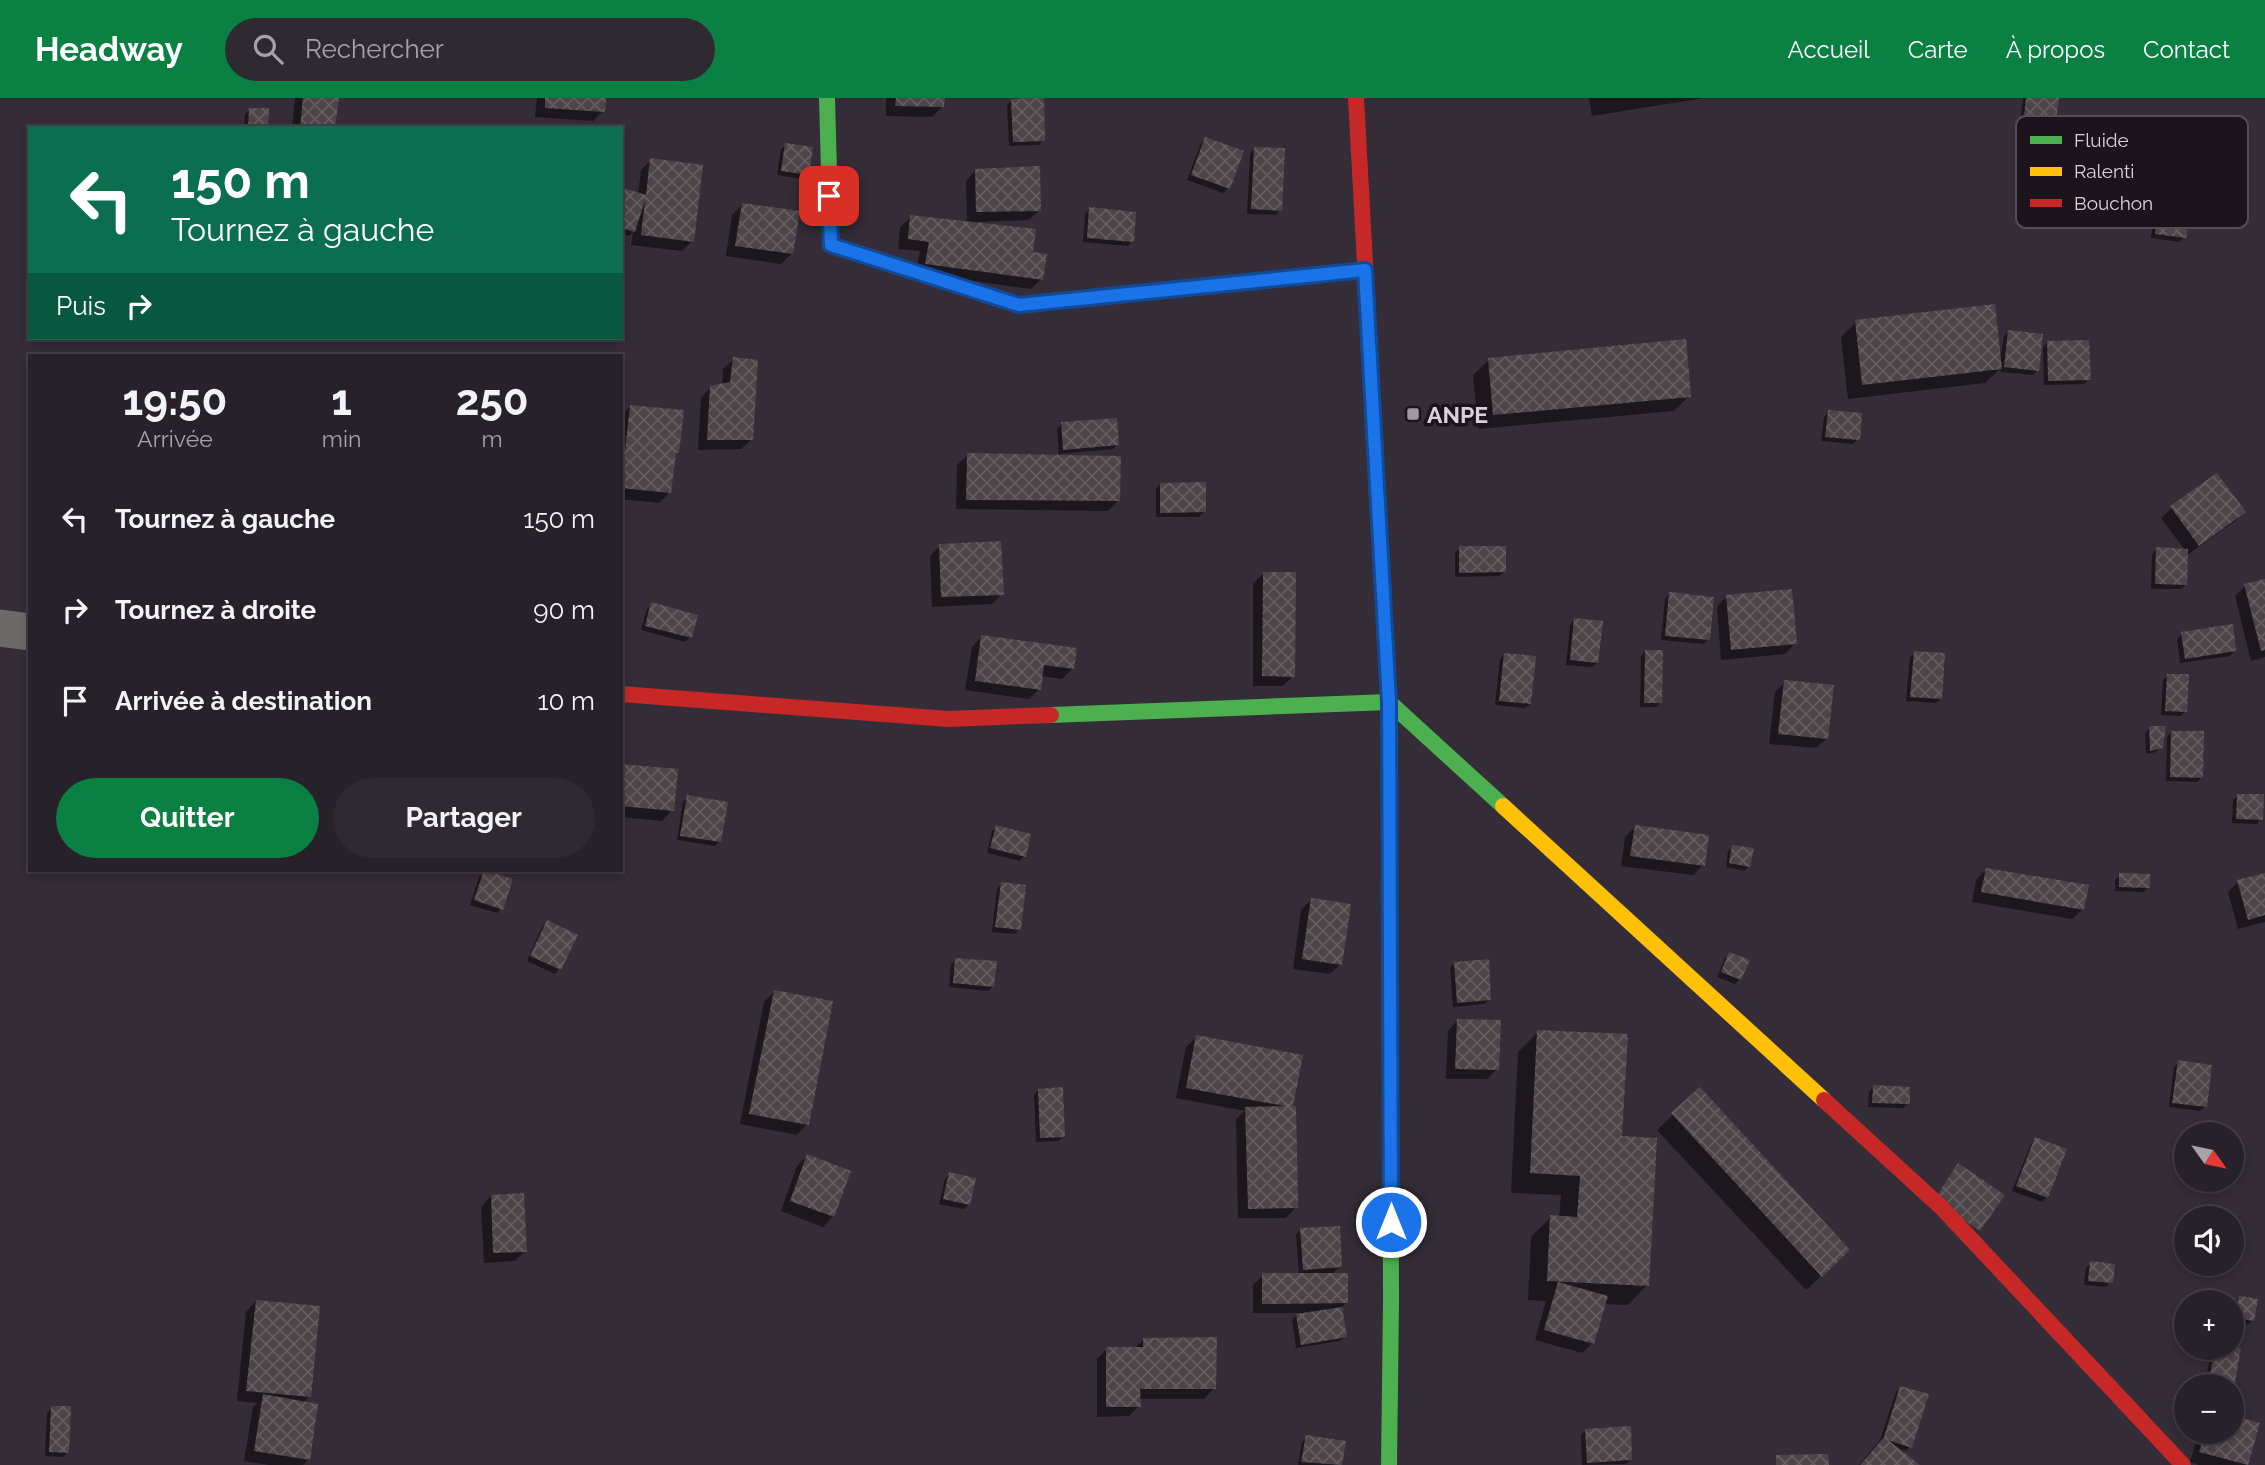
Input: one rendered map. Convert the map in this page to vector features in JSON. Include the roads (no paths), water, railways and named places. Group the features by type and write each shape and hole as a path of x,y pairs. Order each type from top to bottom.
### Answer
{"street":[{"path":"827,98 831,245 893,265 1019,305 1365,270"},
{"path":"1356,98 1389,702 1389,1465"},
{"path":"0,628 28,632"},
{"path":"623,694 948,719 1389,702 1941,1207 2183,1465"}],"place":[{"name":"ANPE","path":"1413,414"}]}
